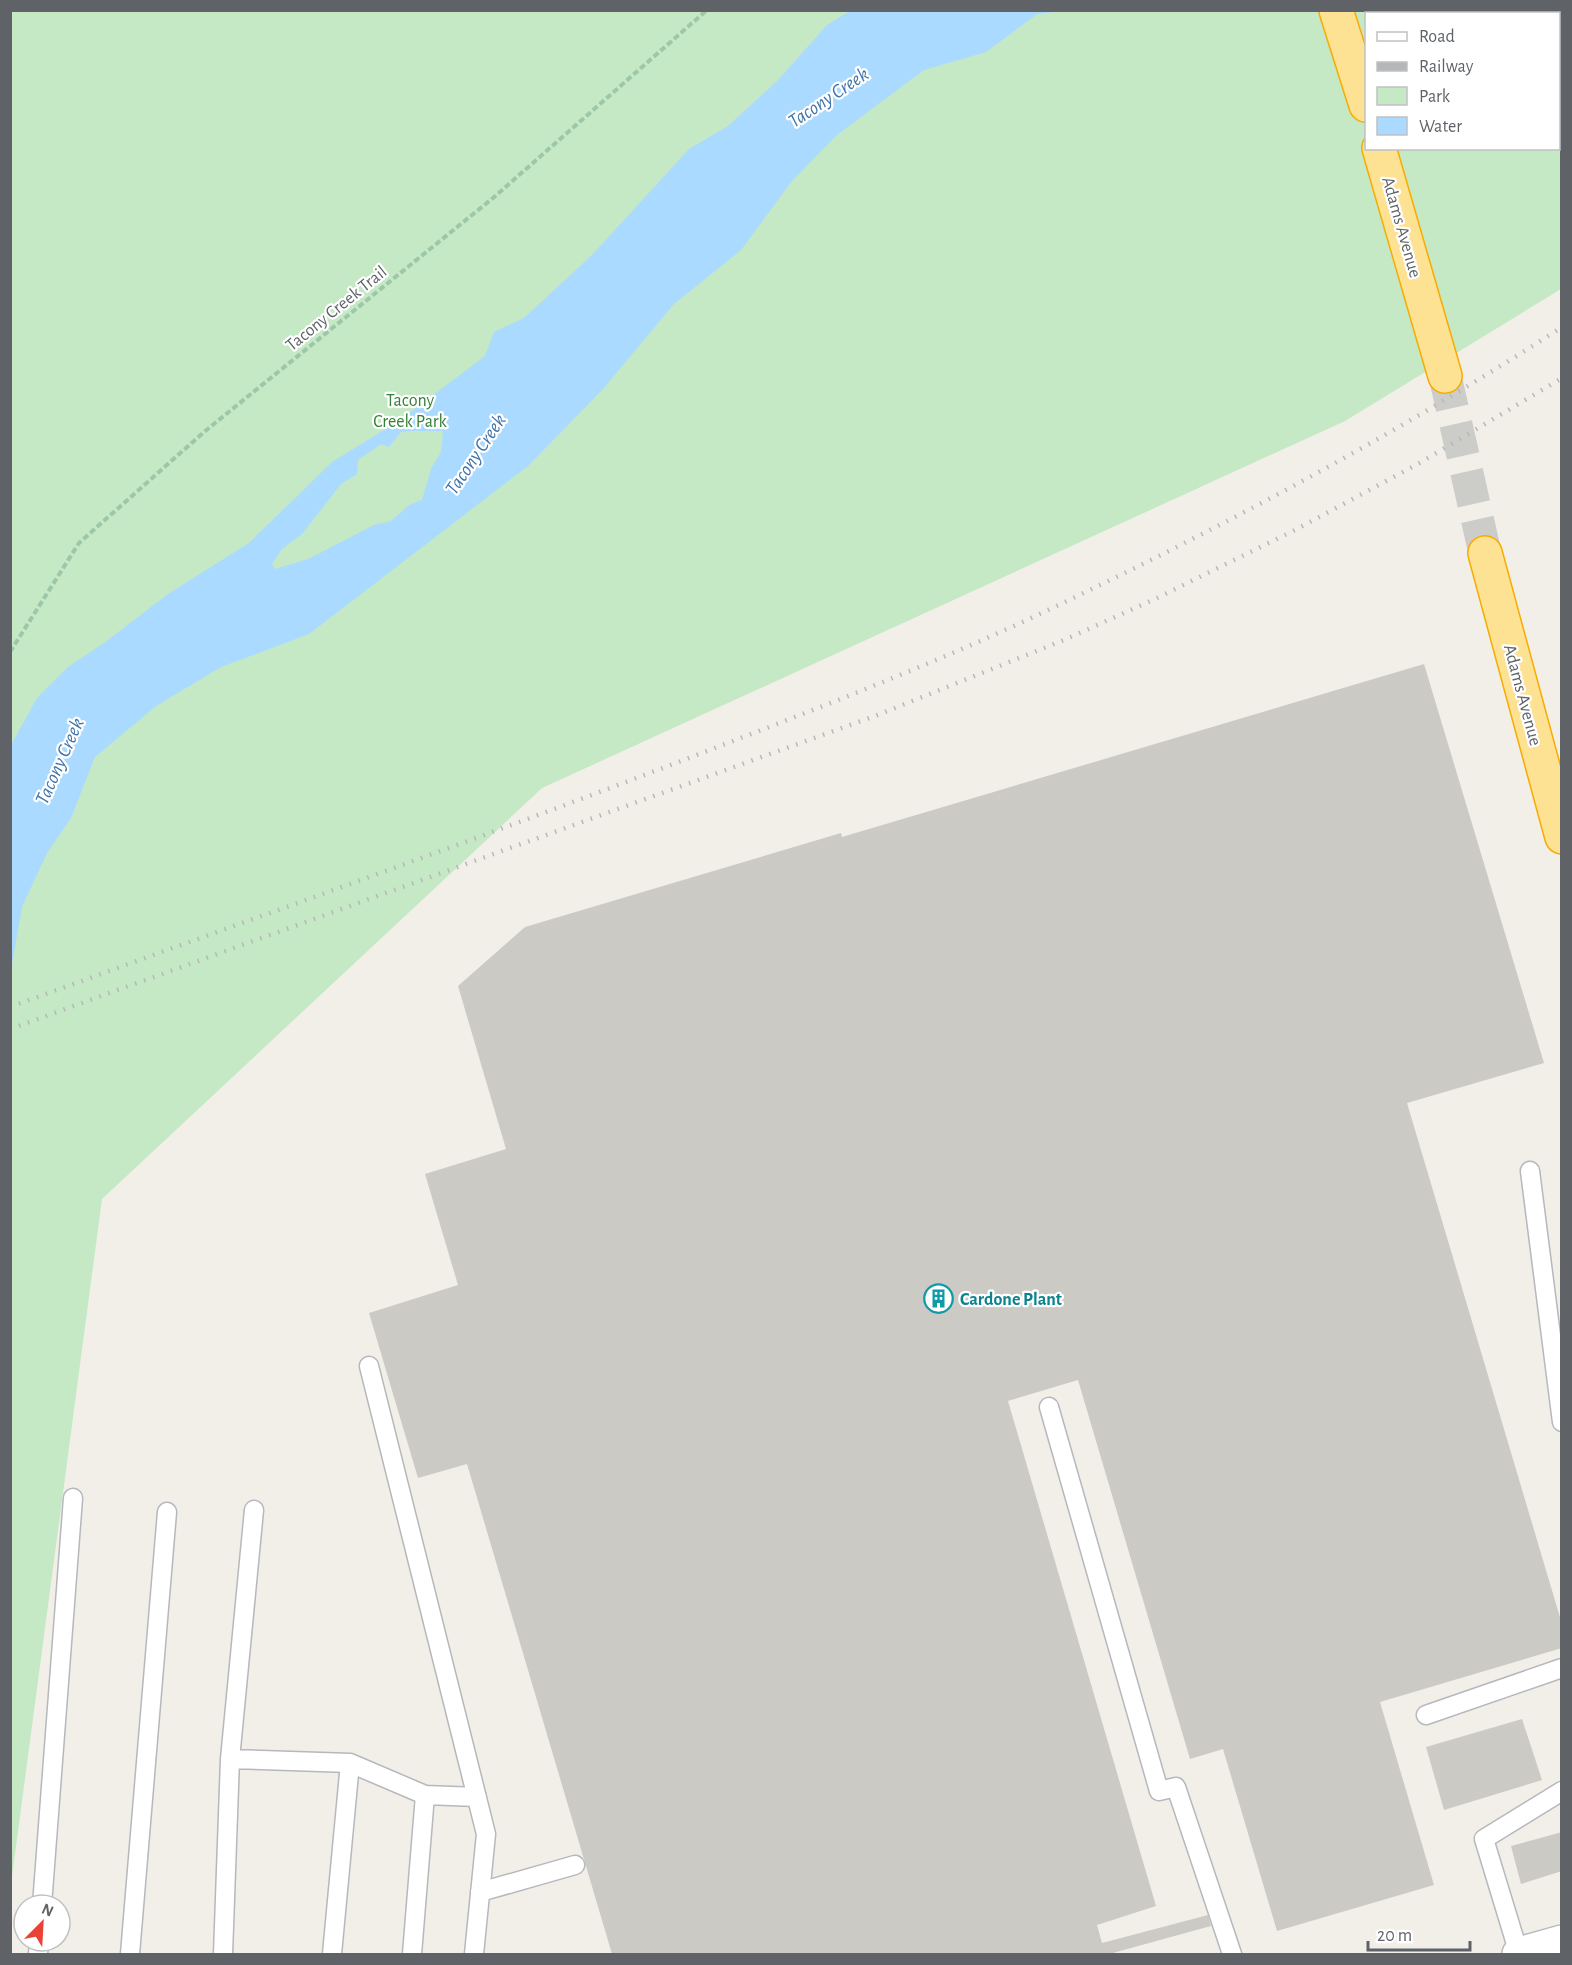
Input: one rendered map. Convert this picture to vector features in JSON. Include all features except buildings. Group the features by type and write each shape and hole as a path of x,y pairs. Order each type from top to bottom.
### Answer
{"highway":[{"path":"1336,10 1365,102"},
{"name":"Adams Avenue","path":"1380,150 1444,375"},
{"name":"Adams Avenue","path":"1485,553 1562,837"}],"main road":[{"path":"1519,1954 1562,1942"}],"lane":[{"path":"1530,1171 1562,1422"},
{"path":"369,1366 486,1834 474,1954"},
{"path":"1049,1407 1159,1791 1176,1787 1232,1954"},
{"path":"43,1893 73,1498"},
{"path":"223,1954 230,1759 254,1510"},
{"path":"130,1954 167,1512"},
{"path":"1426,1715 1562,1668"},
{"path":"230,1759 350,1763 424,1795 477,1797"},
{"path":"332,1954 350,1763"},
{"path":"1519,1954 1484,1839 1562,1791"},
{"path":"412,1954 424,1795"},
{"path":"480,1892 575,1865"}],"path":[{"name":"Tacony Creek Trail","path":"10,651 79,543 204,432 493,198 707,10"}],"green space":[{"name":"Tacony Creek Park","path":"11,11 1561,11 1561,289 1345,421 542,788 102,1199 11,1884"}],"water":[{"name":"Tacony Creek","path":"850,11 1062,11 1037,14 986,52 924,70 837,135 792,181 741,250 674,304 603,389 528,466 309,634 221,667 156,706 95,757 71,818 47,853 22,907 11,969 11,745 37,698 68,667 104,643 168,594 249,543 332,462 400,420 485,356 494,332 524,318 592,255 689,149 728,126 778,80 827,25","holes":["443,431 441,452 431,469 422,500 409,505 391,521 374,525 308,559 275,569 272,564 282,549 302,534 341,484 357,474 358,460 381,444 389,447 401,432"]}],"tunnel":[{"path":"1445,376 1485,553"}],"railway":[{"path":"10,1007 621,784 963,649 1112,579 1308,478 1437,405 1562,327"},
{"path":"10,1029 875,716 1064,640 1155,599 1293,531 1418,464 1562,378"}],"place":[{"name":"Cardone Plant","path":"939,1299"}]}
